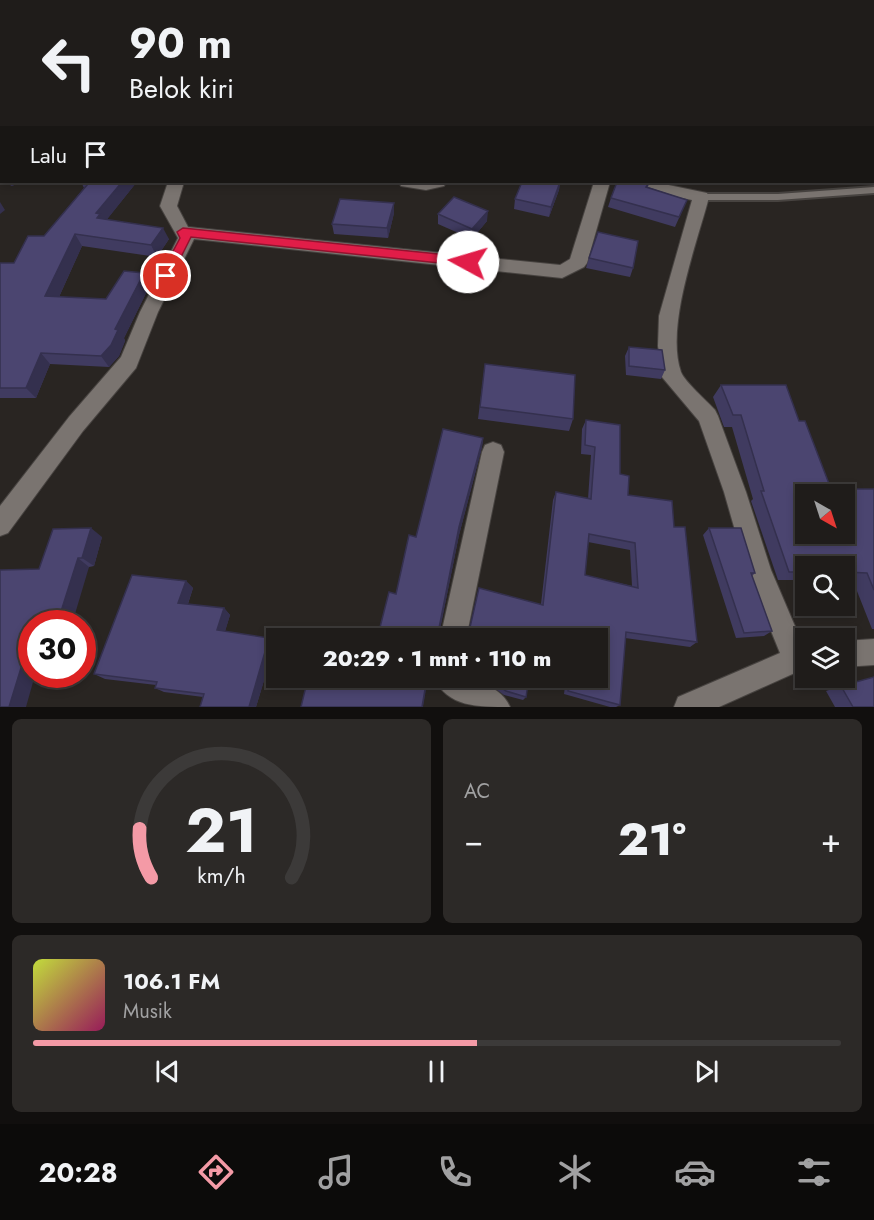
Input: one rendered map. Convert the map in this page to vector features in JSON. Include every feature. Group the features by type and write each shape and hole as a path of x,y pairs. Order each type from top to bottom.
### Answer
{"street":[{"path":"0,525 76,424 129,362 149,312 186,238 167,209 168,197 175,183"},
{"path":"413,183 426,185 434,183"},
{"path":"183,232 562,272 578,263 602,183"},
{"path":"637,183 701,197 668,316 668,346 672,376 708,416 735,492 759,572 795,647"},
{"path":"455,628 493,452"},
{"path":"855,653 874,652"},
{"path":"688,707 795,662"},
{"path":"455,688 457,691 490,702 496,707"}],"lane":[{"path":"701,197 778,197 874,190"}],"building":[{"path":"84,183 121,183 96,213 100,214 97,218 163,228 151,245 75,234 45,296 106,299 124,271 144,273 115,329 118,330 111,345 101,356 41,353 26,388 0,388 0,263 14,263 28,236 44,236 88,184"},
{"path":"522,183 560,183 551,207 515,199"},
{"path":"617,183 649,183 646,187 687,200 679,217 611,198"},
{"path":"454,197 488,211 472,229 438,214"},
{"path":"340,199 394,203 387,228 332,224"},
{"path":"598,232 638,241 633,268 589,258"},
{"path":"629,347 662,350 665,370 629,366"},
{"path":"485,364 575,375 573,419 480,407"},
{"path":"721,385 786,385 799,421 805,421 829,484 795,484 795,544 855,544 855,489 874,489 874,590 867,573 855,572 855,556 795,556 795,572 789,572 761,491 764,491 741,415 733,415"},
{"path":"586,420 620,425 620,474 629,476 628,495 672,501 674,527 685,527 697,642 626,632 620,705 568,691 568,688 608,688 608,628 470,628 479,588 543,605 556,492 591,499 595,447 585,445","holes":["589,534 635,543 638,588 585,575"]},
{"path":"443,429 483,438 459,527 439,628 380,628 389,592 396,594 409,535 416,537"},
{"path":"91,528 82,558 78,558 61,610 18,610 18,678 9,707 0,707 0,570 39,569 53,529"},
{"path":"709,528 741,528 755,573 751,573 772,631 744,633"},
{"path":"132,575 186,581 178,603 224,608 217,630 266,638 266,648 249,707 200,707 204,694 155,688 157,682 96,674 96,669"},
{"path":"874,677 874,707 853,707 842,688 855,688 855,682"},
{"path":"306,688 425,688 422,707 301,707"},
{"path":"502,688 527,688 526,697"}],"route":[{"path":"166,276 186,238 183,232 468,262"}]}
